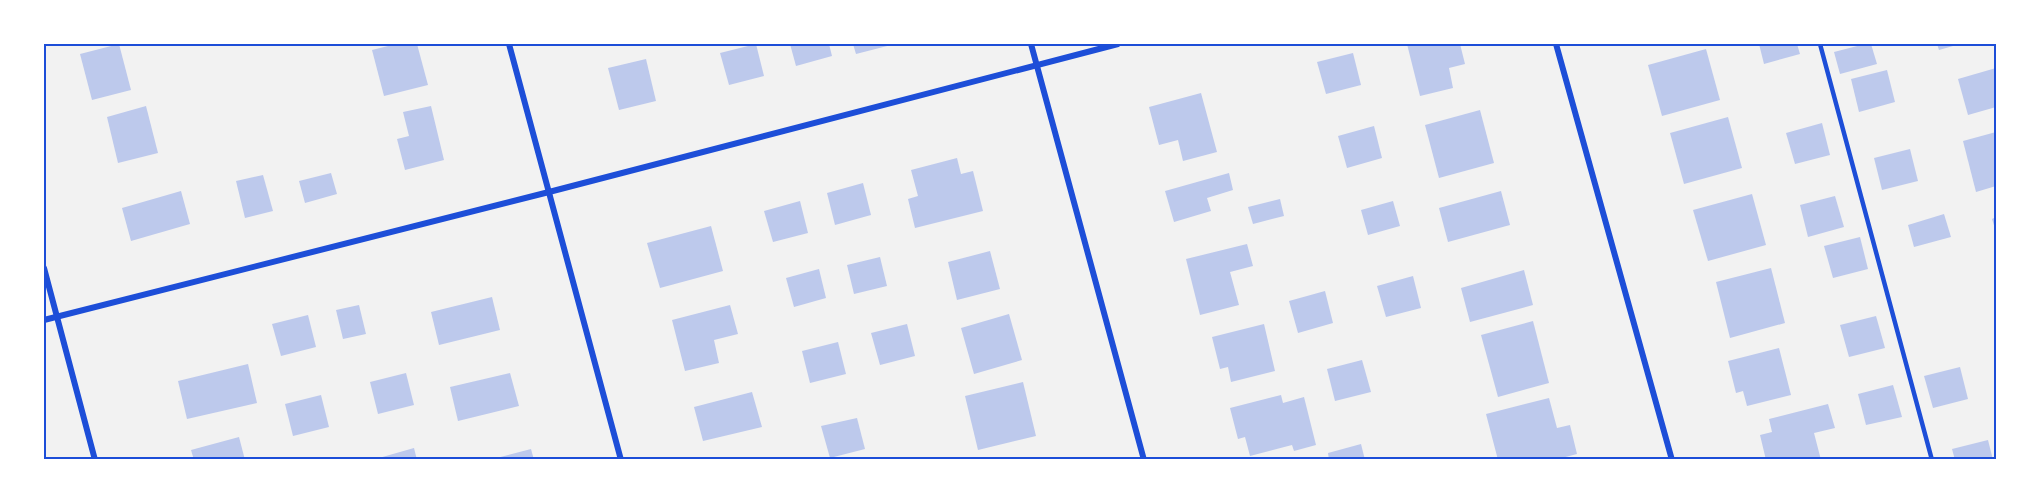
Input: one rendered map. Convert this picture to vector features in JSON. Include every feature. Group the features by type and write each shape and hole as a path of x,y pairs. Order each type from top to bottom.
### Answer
{"street":[{"path":"509,44 621,459"},
{"path":"1031,44 1144,459"},
{"path":"44,320 1118,44"},
{"path":"1556,44 1672,459"},
{"path":"44,268 95,459"}],"lane":[{"path":"1820,44 1932,459"}],"building":[{"path":"119,44 131,90 92,100 80,54"},
{"path":"396,44 417,44 428,85 384,96 372,50"},
{"path":"756,44 764,76 729,85 720,53"},
{"path":"790,44 829,44 832,56 796,66"},
{"path":"853,44 895,44 856,54"},
{"path":"1407,44 1460,44 1465,64 1449,68 1453,88 1420,96"},
{"path":"1759,44 1797,44 1800,54 1764,64"},
{"path":"1871,44 1877,64 1840,74 1834,52"},
{"path":"1937,44 1960,44 1939,50"},
{"path":"1706,49 1720,100 1662,116 1648,65"},
{"path":"1353,53 1361,85 1326,94 1317,62"},
{"path":"646,59 656,101 619,110 608,68"},
{"path":"1996,68 1996,107 1968,115 1958,79"},
{"path":"1887,70 1895,102 1859,112 1851,79"},
{"path":"1201,93 1217,152 1183,161 1178,140 1159,145 1149,107"},
{"path":"146,106 158,153 118,163 107,117"},
{"path":"431,106 444,160 405,170 397,139 409,136 403,112"},
{"path":"1480,110 1494,163 1439,178 1425,125"},
{"path":"1728,117 1742,168 1684,184 1670,133"},
{"path":"1822,123 1830,155 1795,164 1786,133"},
{"path":"1374,126 1382,158 1347,168 1338,136"},
{"path":"1996,132 1996,186 1976,192 1963,141"},
{"path":"1910,149 1918,181 1882,190 1874,158"},
{"path":"957,158 961,174 973,171 983,211 915,228 908,199 918,196 911,170"},
{"path":"331,173 337,194 305,203 299,181"},
{"path":"1229,173 1233,190 1207,198 1211,211 1174,222 1165,191"},
{"path":"263,175 273,211 245,218 236,181"},
{"path":"863,183 871,215 835,225 827,193"},
{"path":"181,191 190,224 131,241 122,208"},
{"path":"1501,191 1510,225 1448,242 1439,208"},
{"path":"1752,194 1766,245 1708,261 1693,210"},
{"path":"1835,196 1844,227 1808,237 1800,205"},
{"path":"1280,199 1284,216 1253,224 1248,207"},
{"path":"800,201 808,233 773,242 764,211"},
{"path":"1393,201 1400,226 1368,235 1361,210"},
{"path":"1944,214 1951,237 1914,247 1908,225"},
{"path":"1996,217 1996,232 1992,219"},
{"path":"711,226 723,271 660,288 647,243"},
{"path":"1860,237 1868,269 1833,278 1824,246"},
{"path":"1247,244 1253,266 1230,272 1239,305 1200,315 1186,259"},
{"path":"990,251 1000,289 957,300 948,262"},
{"path":"880,257 887,286 854,294 847,265"},
{"path":"1771,268 1785,323 1730,338 1716,282"},
{"path":"819,269 826,298 794,307 786,278"},
{"path":"1524,270 1533,305 1470,322 1461,288"},
{"path":"1413,276 1421,308 1386,317 1377,286"},
{"path":"1325,291 1333,323 1298,333 1289,301"},
{"path":"492,297 500,330 439,345 431,312"},
{"path":"359,305 366,334 343,339 336,310"},
{"path":"730,305 738,334 714,340 719,363 685,371 672,320"},
{"path":"1009,314 1022,360 974,374 961,328"},
{"path":"308,315 316,347 281,356 272,324"},
{"path":"1876,316 1885,348 1849,357 1840,325"},
{"path":"1533,321 1549,383 1498,397 1481,335"},
{"path":"907,324 915,356 880,365 871,333"},
{"path":"1264,324 1275,371 1231,382 1228,367 1220,369 1212,337"},
{"path":"838,342 846,374 810,383 802,351"},
{"path":"1779,348 1791,395 1747,406 1743,391 1736,393 1728,361"},
{"path":"1362,360 1371,392 1335,401 1327,369"},
{"path":"248,364 257,403 187,419 178,381"},
{"path":"1960,367 1968,399 1933,408 1924,376"},
{"path":"406,373 414,405 378,414 370,382"},
{"path":"510,373 519,406 458,421 450,387"},
{"path":"1023,382 1036,436 978,450 965,396"},
{"path":"1893,385 1902,417 1866,425 1858,394"},
{"path":"752,392 762,427 703,441 694,407"},
{"path":"321,395 329,427 293,436 285,404"},
{"path":"1281,395 1283,403 1304,397 1316,445 1294,451 1292,445 1250,456 1245,437 1238,439 1230,408"},
{"path":"1549,398 1557,428 1570,425 1577,454 1554,460 1498,460 1486,414"},
{"path":"1828,404 1835,428 1814,433 1821,460 1766,460 1760,435 1772,432 1769,419"},
{"path":"857,418 865,449 830,458 821,426"},
{"path":"239,437 245,460 194,460 191,450"},
{"path":"1988,440 1993,460 1955,460 1952,449"},
{"path":"1361,444 1365,460 1329,460 1328,453"},
{"path":"414,448 417,460 379,460 379,458"},
{"path":"531,449 534,460 493,460 493,459"}]}
